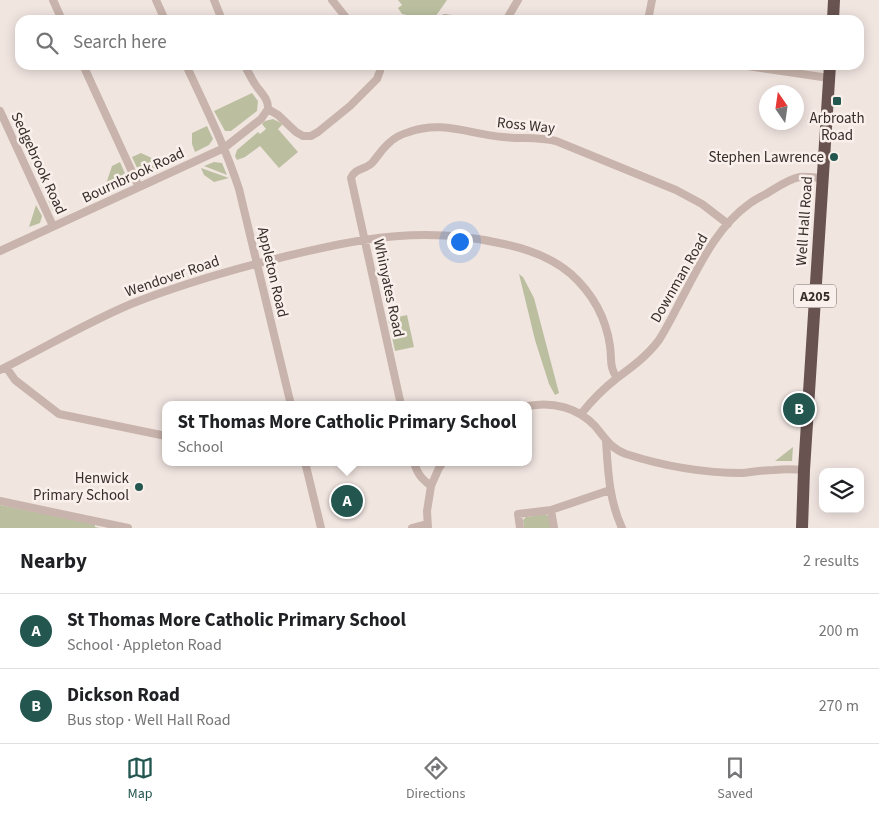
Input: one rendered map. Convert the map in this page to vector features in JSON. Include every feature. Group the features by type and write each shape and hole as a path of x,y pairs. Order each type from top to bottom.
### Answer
{"highway":[{"path":"833,15 834,0"},
{"name":"Well Hall Road","path":"802,528 830,70"}],"street":[{"path":"53,0 60,15"},
{"path":"156,0 163,15"},
{"path":"214,0 220,15"},
{"path":"332,0 344,15"},
{"path":"509,15 518,0"},
{"path":"649,15 652,0"},
{"path":"85,70 139,187"},
{"name":"Appleton Road","path":"188,70 224,148 239,188 290,401"},
{"path":"247,70 269,104 268,109 303,136 311,136 318,132 350,106 377,79 380,70"},
{"path":"770,70 829,78"},
{"name":"Bournbrook Road","path":"0,251 224,148 261,119 268,109"},
{"name":"Sedgebrook Road","path":"0,111 53,226"},
{"name":"Ross Way","path":"351,178 356,170 367,168 390,141 418,129 436,126 452,127 502,137 544,138 556,141 676,190 702,204 728,224"},
{"name":"Downman Road","path":"581,414 600,392 635,365 658,341 703,259 718,236 748,204 792,179 799,177 823,178"},
{"name":"Whinyates Road","path":"351,178 400,401"},
{"name":"Wendover Road","path":"3,369 88,323 188,283 257,263 317,249 364,240 422,235 468,237 510,245 532,251 559,265 582,286 598,308 607,332 611,363 617,378"},
{"path":"3,369 59,414 162,435"},
{"path":"532,406 554,405 568,408 581,414 614,448 623,453 655,462 680,467 736,472 784,469 804,470"},
{"path":"606,441 610,490 613,505 622,528"},
{"path":"306,466 321,528"},
{"path":"415,466 422,479 431,486"},
{"path":"412,528 428,526 427,511 431,486 440,466"},
{"path":"520,528 518,514 551,510 610,490"},
{"path":"0,502 128,528"},
{"path":"551,510 554,528"}],"green space":[{"path":"398,0 447,0 436,15 402,14 398,8 402,5"},
{"path":"252,93 258,101 257,111 231,131 225,131 214,111"},
{"path":"273,119 281,123 282,125 278,129 298,152 279,168 260,146 245,157 237,160 235,156 237,150 258,132 260,134 266,129 262,124 265,121"},
{"path":"207,126 213,139 209,145 195,152 192,144 192,133"},
{"path":"141,153 156,160 160,168 146,174 139,172 132,157"},
{"path":"120,162 127,178 124,184 110,191 107,181 112,166"},
{"path":"214,162 222,163 227,175 204,166"},
{"path":"201,168 229,178 214,182 204,175"},
{"path":"48,200 70,209 59,214 53,211"},
{"path":"36,205 42,216 40,223 29,227"},
{"path":"519,274 523,277 534,298 559,393 555,395 549,384 535,340"},
{"path":"407,315 414,347 395,351 388,319"},
{"path":"793,447 792,461 775,461"},
{"path":"0,505 95,524 95,527 100,528 0,528"},
{"path":"546,514 549,517 551,528 524,528 523,520 526,517"}],"place":[{"name":"Arbroath Road","path":"837,101"},
{"name":"Stephen Lawrence","path":"834,157"},
{"name":"Dickson Road","path":"799,409"},
{"name":"Henwick Primary School","path":"139,487"},
{"name":"St Thomas More Catholic Primary School","path":"347,501"}]}
